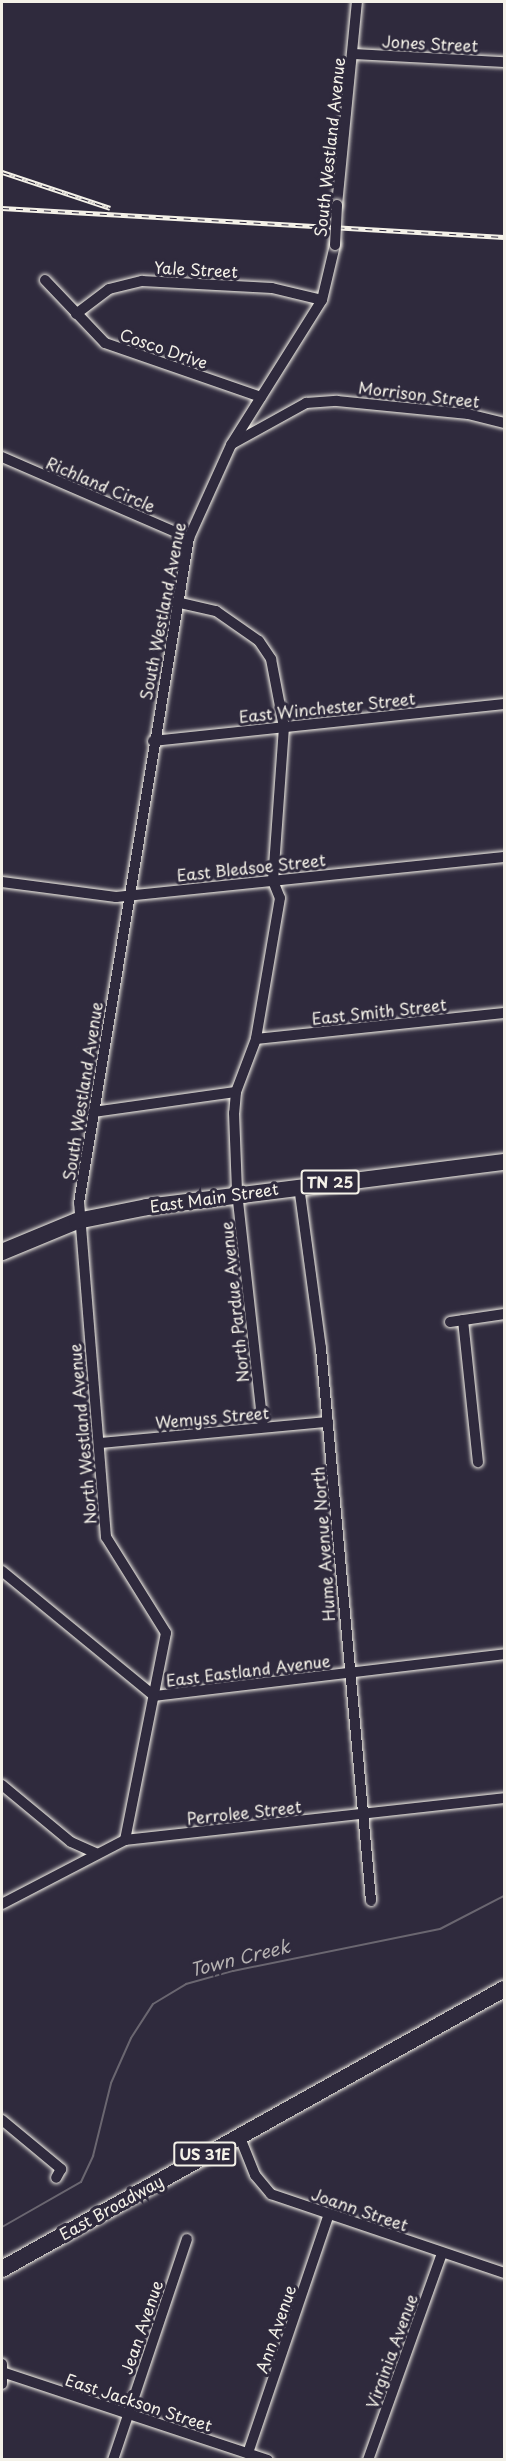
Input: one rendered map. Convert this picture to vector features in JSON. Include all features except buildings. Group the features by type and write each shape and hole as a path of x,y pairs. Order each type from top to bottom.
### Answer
{"main road":[{"name":"East Main Street","path":"2,1252 77,1221 237,1192 504,1162"},
{"name":"East Broadway","path":"2,2269 409,2038 504,1976"},
{"name":"East Broadway","path":"429,2025 504,1989"}],"street":[{"name":"South Westland Avenue","path":"77,1221 153,741 189,538 231,445 322,300 335,244 357,2"},
{"name":"Jones Street","path":"354,54 504,62"},
{"name":"Cosco Drive","path":"45,280 105,343 261,397"},
{"name":"Yale Street","path":"76,314 109,289 142,281 272,288 322,300"},
{"name":"Morrison Street","path":"231,445 306,404 316,403 386,403 504,423"},
{"name":"Richland Circle","path":"2,457 189,538"},
{"path":"93,1112 236,1092 256,1039 280,898 273,880 284,727 271,659 259,642 216,611 176,602"},
{"name":"East Winchester Street","path":"153,741 504,704"},
{"name":"East Bledsoe Street","path":"2,882 130,896 504,857"},
{"name":"East Smith Street","path":"256,1039 504,1013"},
{"name":"North Pardue Avenue","path":"236,1092 237,1192 263,1427"},
{"name":"Hume Avenue North","path":"299,1186 328,1422 348,1673 371,1901"},
{"name":"North Westland Avenue","path":"77,1221 100,1443 106,1537 166,1633 125,1840"},
{"path":"450,1322 504,1314"},
{"path":"463,1320 478,1462"},
{"name":"Wemyss Street","path":"100,1443 328,1422"},
{"name":"East Eastland Avenue","path":"2,1571 154,1696 504,1654"},
{"path":"2,1785 71,1842 96,1853"},
{"name":"Perrolee Street","path":"2,1904 96,1853 125,1840 504,1798"},
{"path":"2,2120 61,2169 56,2178"},
{"name":"Joann Street","path":"239,2135 255,2175 271,2194 504,2273"},
{"name":"Ann Avenue","path":"248,2453 329,2214"},
{"name":"Jean Avenue","path":"113,2460 187,2239"},
{"name":"Virginia Avenue","path":"368,2460 442,2253"},
{"name":"East Jackson Street","path":"2,2373 268,2460"}],"waterway":[{"name":"Town Creek","path":"2,2227 81,2182 93,2156 111,2083 131,2038 153,2004 186,1984 233,1971 440,1929 504,1896"}],"railway":[{"path":"2,172 110,208"},
{"path":"2,208 504,237"}]}
